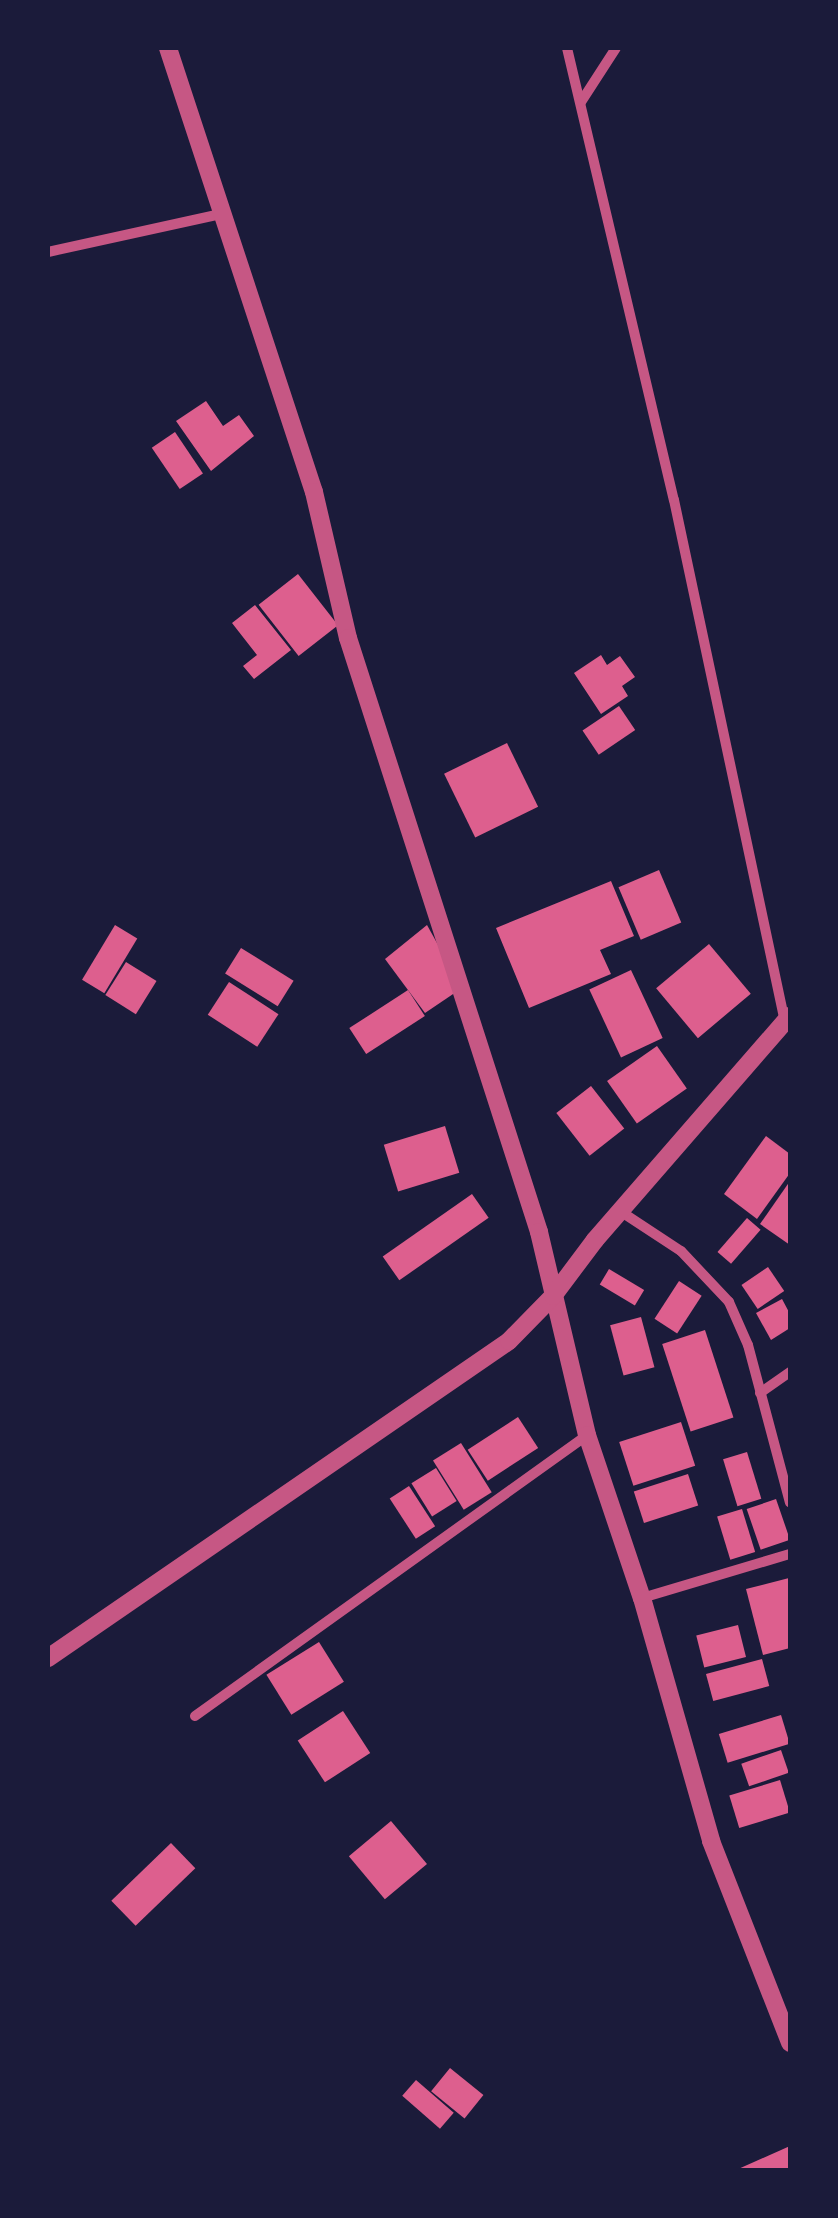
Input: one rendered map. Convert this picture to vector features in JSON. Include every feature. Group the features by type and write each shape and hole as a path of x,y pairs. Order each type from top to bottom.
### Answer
{"street":[{"path":"168,48 314,492 348,638 508,1130 587,1435 642,1598 712,1841 790,2043"},
{"path":"48,1658 482,1362 553,1296 620,1211 788,1019 674,500 567,48"},
{"path":"581,102 616,48"},
{"path":"48,252 221,214"},
{"path":"620,1211 681,1252 729,1302 748,1345 790,1503"},
{"path":"760,1393 790,1372"},
{"path":"195,1716 587,1435"},
{"path":"642,1598 790,1554"}],"building":[{"path":"206,401 223,426 239,415 254,436 211,471 176,421"},
{"path":"175,432 203,473 180,489 152,448"},
{"path":"298,574 338,625 299,656 259,605"},
{"path":"255,605 291,650 254,679 243,666 257,655 232,623"},
{"path":"601,655 607,665 620,656 635,677 622,686 628,696 601,714 574,673"},
{"path":"619,706 635,730 599,755 583,731"},
{"path":"507,743 538,807 475,838 444,774"},
{"path":"659,870 681,922 641,940 618,887"},
{"path":"611,881 634,936 600,950 611,974 529,1008 496,928"},
{"path":"115,925 137,938 104,993 82,980"},
{"path":"427,925 462,988 425,1013 385,959"},
{"path":"709,944 751,994 698,1038 656,988"},
{"path":"241,948 294,981 278,1006 225,973"},
{"path":"126,962 157,981 136,1014 105,995"},
{"path":"631,970 663,1038 621,1057 589,989"},
{"path":"229,982 278,1014 257,1047 208,1015"},
{"path":"408,990 425,1016 366,1054 349,1028"},
{"path":"657,1046 687,1089 637,1124 607,1081"},
{"path":"591,1086 624,1129 590,1156 556,1113"},
{"path":"445,1126 459,1173 398,1192 384,1145"},
{"path":"766,1136 790,1154 790,1173 757,1219 724,1194"},
{"path":"790,1181 790,1245 760,1224"},
{"path":"472,1194 489,1218 399,1280 383,1257"},
{"path":"747,1218 761,1230 731,1264 717,1252"},
{"path":"768,1267 784,1291 758,1309 741,1285"},
{"path":"609,1269 644,1290 635,1306 600,1284"},
{"path":"679,1281 702,1296 677,1333 654,1319"},
{"path":"782,1299 790,1314 790,1328 771,1340 756,1313"},
{"path":"641,1317 654,1367 624,1376 610,1325"},
{"path":"705,1330 733,1417 691,1431 662,1344"},
{"path":"518,1417 538,1448 488,1481 468,1450"},
{"path":"681,1422 695,1466 633,1486 619,1442"},
{"path":"461,1443 492,1492 464,1510 433,1460"},
{"path":"747,1452 761,1499 737,1506 723,1459"},
{"path":"436,1468 457,1501 432,1516 411,1483"},
{"path":"688,1474 698,1505 644,1523 634,1492"},
{"path":"409,1486 435,1526 416,1539 390,1499"},
{"path":"776,1499 790,1540 761,1550 747,1509"},
{"path":"742,1509 755,1552 730,1560 717,1517"},
{"path":"789,1578 790,1648 763,1655 746,1589"},
{"path":"738,1625 746,1657 704,1667 696,1635"},
{"path":"319,1642 344,1682 291,1715 266,1675"},
{"path":"762,1659 769,1686 713,1701 706,1674"},
{"path":"343,1711 370,1753 325,1782 298,1740"},
{"path":"781,1715 790,1744 728,1763 719,1734"},
{"path":"781,1750 789,1773 749,1786 741,1764"},
{"path":"780,1780 790,1813 739,1828 729,1795"},
{"path":"391,1821 427,1864 385,1899 349,1856"},
{"path":"171,1843 195,1868 136,1926 111,1901"},
{"path":"450,2068 483,2095 465,2118 431,2091"},
{"path":"416,2080 454,2113 440,2129 402,2096"},
{"path":"790,2146 790,2170 736,2170"}]}
